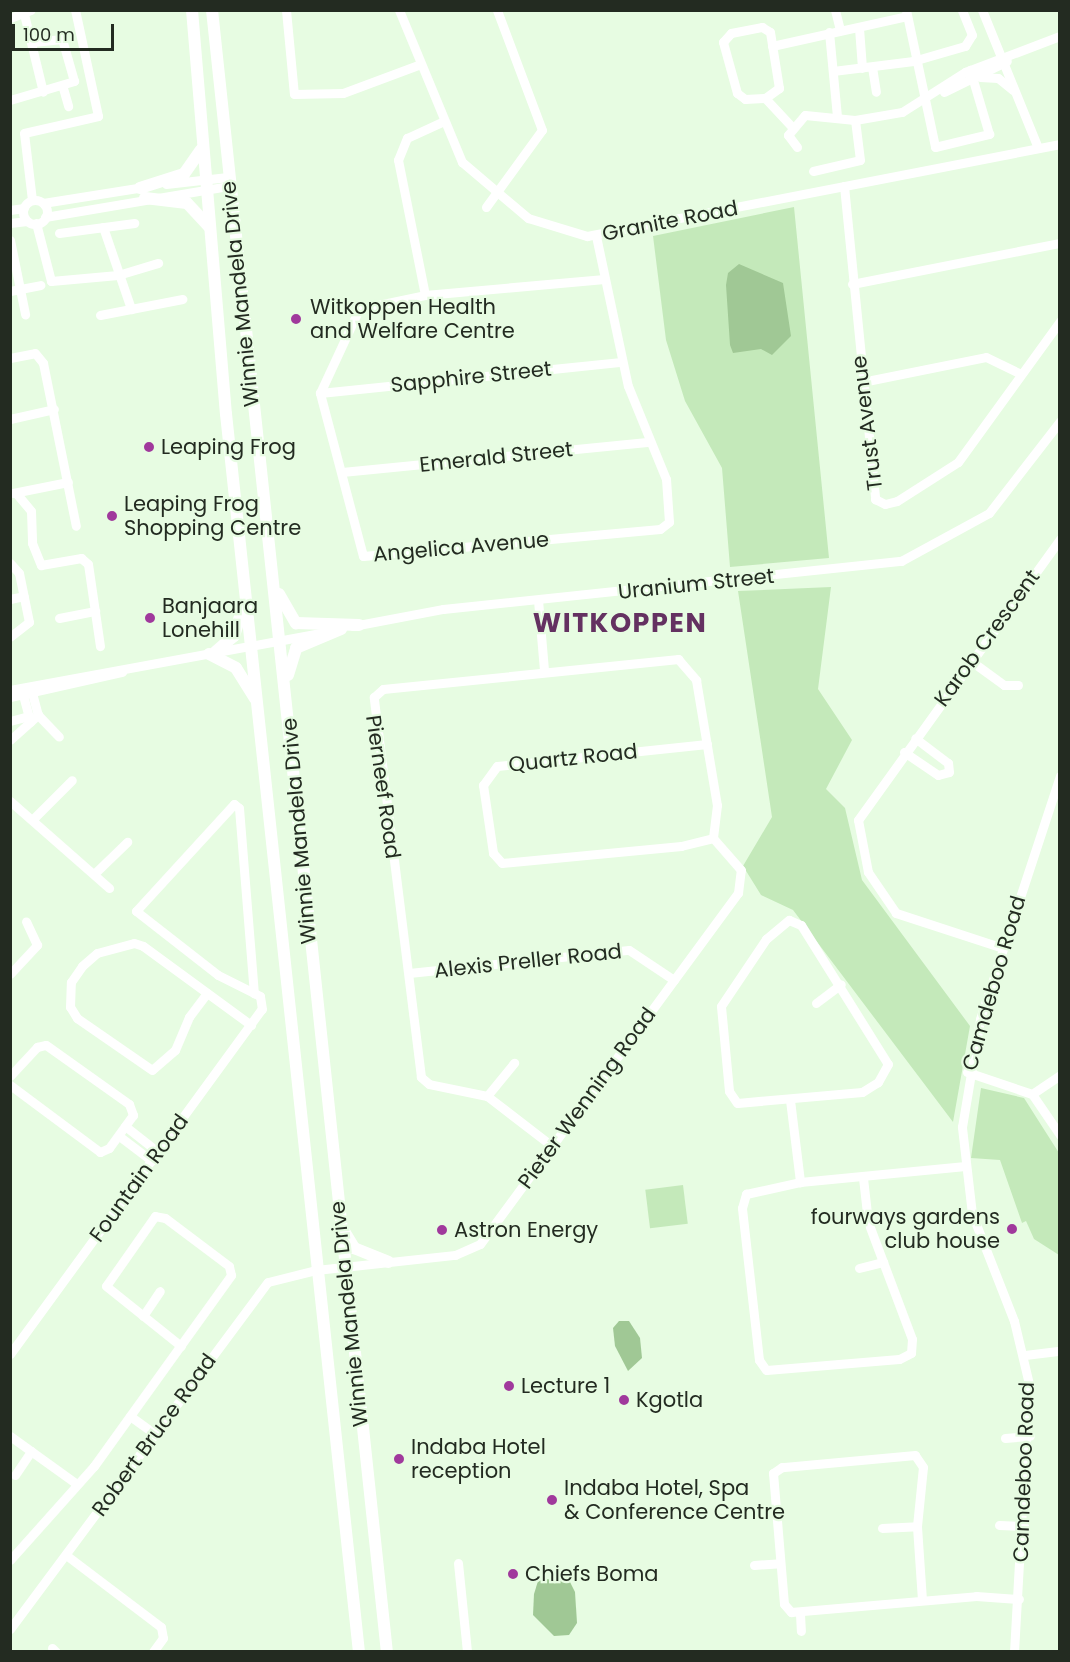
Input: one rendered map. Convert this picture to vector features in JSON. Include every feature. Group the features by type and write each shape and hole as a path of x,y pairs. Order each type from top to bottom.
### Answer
{"main road":[{"name":"Winnie Mandela Drive","path":"192,10 205,184 243,579 359,1652"},
{"name":"Winnie Mandela Drive","path":"212,10 228,181 272,564 278,641 286,697 339,1222 387,1652"},
{"path":"142,193 184,174 202,149"},
{"path":"142,193 187,203 210,228"},
{"path":"272,564 291,620 313,626 359,625"},
{"path":"243,579 239,625 211,654 236,668 257,702"},
{"path":"286,697 296,648 345,628"},
{"path":"339,1222 354,1248 388,1262"}],"street":[{"path":"32,200 24,133 98,116 75,10"},
{"path":"286,10 294,94 343,93 421,64"},
{"name":"Granite Road","path":"399,10 462,162 496,192 537,221 596,236 1059,144"},
{"path":"486,207 542,130 497,10"},
{"path":"836,10 840,30"},
{"path":"833,71 873,68 913,61 970,43 962,10"},
{"path":"982,10 1038,148"},
{"path":"10,18 27,12 31,42 43,92"},
{"path":"772,46 829,32 859,28 907,13 913,61 927,100 935,147 984,138 989,130 974,76"},
{"path":"762,27 770,32 779,88 765,98 746,99 737,93 723,42 731,33 762,27"},
{"path":"859,28 862,68"},
{"path":"829,32 837,116"},
{"path":"797,147 788,137 792,127 809,113 855,120 886,117 927,100 1003,60 1059,36"},
{"path":"10,100 63,88 75,78 64,40 31,42"},
{"path":"873,68 876,92"},
{"path":"974,76 998,78 1015,92"},
{"path":"63,88 68,106"},
{"path":"765,98 792,127"},
{"path":"813,171 860,160 855,120"},
{"path":"425,295 398,160 407,138 444,121"},
{"path":"32,200 43,203 228,181"},
{"name":"Trust Avenue","path":"844,186 872,494 885,504 950,469 1059,321"},
{"path":"10,223 32,222 142,193"},
{"path":"10,210 24,208 32,200"},
{"path":"43,203 45,217"},
{"path":"24,208 32,222 51,281 118,275 158,263"},
{"path":"59,233 134,223"},
{"path":"103,227 131,309"},
{"name":"Angelica Avenue","path":"320,393 342,472 356,547 363,556 375,558 664,527 670,519 669,494 621,362 596,236"},
{"path":"10,240 15,290 25,314"},
{"path":"852,284 1059,243"},
{"path":"320,393 359,309 425,295 604,279"},
{"path":"15,290 40,285"},
{"path":"100,315 182,299"},
{"path":"10,358 35,353 40,358 54,409 76,526"},
{"path":"862,382 986,357 1021,374"},
{"name":"Sapphire Street","path":"320,393 621,362"},
{"path":"10,419 54,409"},
{"name":"Uranium Street","path":"122,672 359,625 538,600 901,561 989,513 1059,421"},
{"path":"1048,438 1059,429"},
{"name":"Emerald Street","path":"342,472 650,442"},
{"path":"13,493 68,482"},
{"path":"32,489 28,504 39,563 47,567 85,560 100,646"},
{"path":"13,493 28,504"},
{"name":"Karob Crescent","path":"1003,948 896,913 871,878 859,815 1059,539"},
{"path":"10,563 24,597 29,625 10,637"},
{"path":"10,599 24,597"},
{"path":"538,600 544,670"},
{"path":"59,618 95,611"},
{"name":"Pierneef Road","path":"552,1146 487,1096 429,1084 421,1077 374,697 383,689 544,670 678,659 696,680 717,813 713,838"},
{"path":"971,661 1004,685 1018,685"},
{"path":"10,690 122,672"},
{"path":"10,697 122,672"},
{"path":"28,694 32,718"},
{"path":"10,740 32,718"},
{"path":"10,721 32,718 59,736"},
{"path":"904,752 938,775 949,772 948,763 915,738"},
{"name":"Quartz Road","path":"707,744 492,768 483,785 493,853 500,862 511,864 681,846 713,838"},
{"name":"Camdeboo Road","path":"1014,1652 1029,1436 1025,1355 975,1226 965,1166 967,1072 1003,948 1059,776"},
{"path":"35,817 72,780"},
{"path":"10,801 35,817 109,888"},
{"path":"234,804 239,808 254,993 218,975 140,918 136,907 234,804"},
{"name":"Pieter Wenning Road","path":"344,1267 455,1255 477,1246 742,886 741,870 713,838"},
{"path":"95,873 127,842"},
{"path":"792,919 801,925 841,984 888,1064 868,1090 790,1100 732,1100 722,1000 766,939 792,919"},
{"path":"10,974 37,945 26,921"},
{"path":"207,993 189,1017 175,1050 152,1070 77,1018 70,1007 71,982 82,966 97,953 134,942 207,993 251,1025"},
{"name":"Alexis Preller Road","path":"409,973 629,950 674,980"},
{"path":"816,1003 841,984"},
{"name":"Fountain Road","path":"10,1354 251,1025 262,1000 254,993"},
{"path":"10,1076 37,1047 46,1045 129,1104 133,1115 106,1150 95,1150 10,1085"},
{"path":"487,1096 514,1063"},
{"path":"967,1072 1032,1094 1059,1135"},
{"path":"1032,1094 1059,1075"},
{"path":"790,1100 800,1182"},
{"path":"125,1126 158,1152"},
{"path":"119,1136 152,1161"},
{"path":"863,1178 868,1222 912,1339 911,1353 899,1359 766,1370 759,1360 742,1198 754,1190 800,1182 863,1178 965,1166"},
{"path":"10,1560 74,1482 84,1478 130,1416 180,1346 232,1273 158,1216 107,1280 107,1290 180,1346"},
{"path":"859,1268 883,1262"},
{"name":"Robert Bruce Road","path":"10,1629 14,1615 66,1555 268,1282 316,1270 344,1267"},
{"path":"143,1316 160,1291"},
{"path":"1025,1355 1059,1351"},
{"path":"130,1416 155,1434"},
{"path":"10,1436 74,1482"},
{"path":"1005,1438 1029,1436"},
{"path":"15,1475 31,1451"},
{"path":"922,1600 917,1526 923,1467 915,1455 782,1467 772,1478 787,1609 800,1614 922,1600 1019,1599"},
{"path":"999,1525 1024,1526"},
{"path":"882,1528 917,1526"},
{"path":"66,1555 161,1627 163,1638 153,1652"},
{"path":"458,1563 467,1652"},
{"path":"754,1565 780,1563"},
{"path":"800,1614 801,1631"}],"shaded area":[{"path":"794,207 829,558 730,567 722,468 685,401 666,340 653,236"},
{"path":"739,264 783,283 791,336 772,355 761,349 733,353 730,345 726,285 728,273"},
{"path":"831,587 818,689 852,740 826,789 845,808 862,880 970,1026 953,1122 793,910 761,895 743,866 772,817 738,591"},
{"path":"981,1088 1024,1098 1059,1153 1059,1255 1034,1239 1026,1221 1022,1223 1000,1160 971,1158"},
{"path":"683,1185 688,1224 650,1228 645,1190"},
{"path":"619,1321 629,1321 640,1338 642,1358 628,1371 615,1346 613,1328"},
{"path":"546,1579 570,1582 575,1592 577,1623 569,1635 554,1636 533,1615 534,1594 538,1581"}],"place":[{"name":"Witkoppen Health and Welfare Centre","path":"296,319"},
{"name":"Leaping Frog","path":"149,447"},
{"name":"Leaping Frog Shopping Centre","path":"112,516"},
{"name":"Banjaara Lonehill","path":"150,618"},
{"name":"fourways gardens club house","path":"1012,1229"},
{"name":"Astron Energy","path":"442,1230"},
{"name":"Lecture 1","path":"509,1386"},
{"name":"Kgotla","path":"624,1400"},
{"name":"Indaba Hotel reception","path":"399,1459"},
{"name":"Indaba Hotel, Spa & Conference Centre","path":"552,1500"},
{"name":"Chiefs Boma","path":"513,1574"}],"district":[{"name":"WITKOPPEN","path":"620,623"}]}
